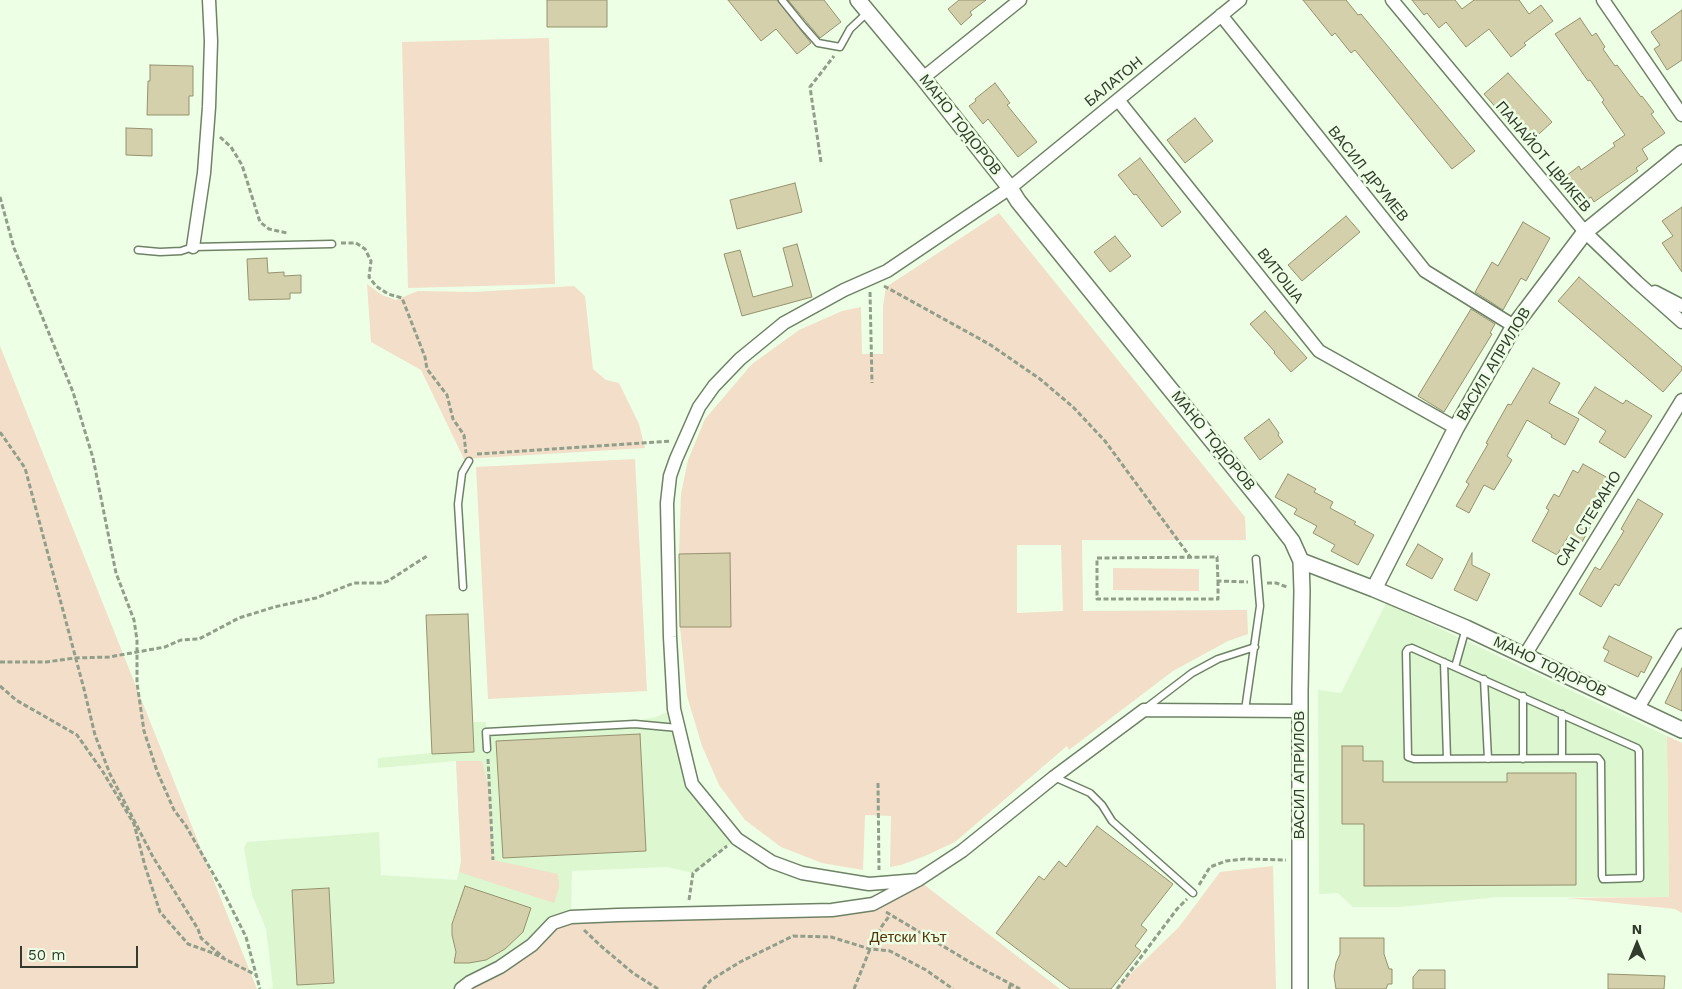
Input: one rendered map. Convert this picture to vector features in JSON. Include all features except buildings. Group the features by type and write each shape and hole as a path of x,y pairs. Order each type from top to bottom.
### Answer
{"street":[{"path":"193,247 204,173 208,126 211,41 209,0"},
{"name":"МАНО ТОДОРОВ","path":"858,0 923,78 1010,188 1024,209 1264,504 1292,542 1301,561 1374,589 1466,628 1682,730"},
{"path":"923,78 1020,0"},
{"name":"БАЛАТОН","path":"918,880 879,884 802,873 772,862 737,839 692,784 674,709 670,636 667,503 670,476 699,407 714,386 740,359 784,323 844,290 887,271 1010,188 1240,0"},
{"name":"ПАНАЙОТ ЦВИКЕВ","path":"1392,0 1585,232 1682,322"},
{"path":"1603,0 1682,115"},
{"name":"ВАСИЛ ДРУМЕВ","path":"1221,15 1426,271 1514,326"},
{"name":"ВИТОША","path":"1118,100 1319,351 1456,428"},
{"name":"ВАСИЛ АПРИЛОВ","path":"1374,589 1456,428 1514,326 1585,232 1682,153"},
{"path":"1637,282 1682,306"},
{"name":"САН СТЕФАНО","path":"1525,655 1682,400"},
{"name":"ВАСИЛ АПРИЛОВ","path":"1300,989 1301,561"},
{"path":"1638,708 1682,635"},
{"path":"461,989 532,945 553,923 571,917 832,910 873,904 918,880 962,850 1054,777 1144,710 1300,711"}],"lane":[{"path":"782,0 818,43 840,46 850,29 868,12"},
{"path":"138,250 160,252 193,247 332,244"},
{"path":"463,587 458,504 462,473 469,461"},
{"path":"1244,710 1260,606 1256,559"},
{"path":"1455,667 1466,628"},
{"path":"1144,710 1192,673 1218,658 1255,647"},
{"path":"1412,648 1444,662 1634,745 1639,751 1640,878 1606,879 1602,876 1600,759 1414,759 1408,757 1406,652 1412,648"},
{"path":"1444,662 1447,759"},
{"path":"1484,680 1488,759"},
{"path":"1522,696 1523,759"},
{"path":"1562,714 1562,758"},
{"path":"487,749 486,732 635,724 678,728"},
{"path":"1054,777 1090,793 1102,805 1112,821 1193,893"}],"path":[{"path":"821,162 810,87 840,46"},
{"path":"208,126 231,147 242,165 247,186 260,222 270,229 292,235"},
{"path":"0,197 14,248 73,392 84,427 97,475 116,573 134,620 137,640 137,683 144,731 157,771 174,810 186,826 219,882 246,937 260,989"},
{"path":"332,244 356,243 365,249 371,261 369,277 376,286 388,294 402,298 425,357 427,369 446,395 453,419 464,435 469,461 477,454 684,440"},
{"path":"870,278 872,383"},
{"path":"870,278 989,344 1040,379 1074,407 1104,442 1191,558"},
{"path":"0,432 25,468 95,735 110,774 153,856 198,929 201,938 224,958"},
{"path":"0,662 46,662 75,658 109,657 165,647 182,640 200,639 239,618 316,598 354,583 382,583 388,581 427,556"},
{"path":"1097,558 1217,558 1218,581 1218,599 1097,599 1097,558"},
{"path":"1218,581 1276,583 1302,591"},
{"path":"0,686 16,700 78,735 134,824 160,912 188,944 224,958 257,975"},
{"path":"487,749 493,860"},
{"path":"878,784 879,884"},
{"path":"689,898 693,873 737,839"},
{"path":"873,904 973,964 1020,989"},
{"path":"854,989 870,949 890,915"},
{"path":"571,917 633,973 658,989"},
{"path":"704,989 711,980 740,962 793,936 831,938 870,949 890,951 926,970 953,989"},
{"path":"1009,989 1011,983"}],"shaded area":[{"path":"1386,603 1667,736 1669,897 1498,897 1399,907 1353,907 1338,893 1319,894 1318,690 1341,693"},
{"path":"468,614 473,722 486,722 486,732 614,725 656,717 674,709 692,784 737,839 693,873 667,867 572,871 571,917 461,989 268,989 273,988 266,929 252,895 244,848 247,842 379,832 381,875 457,880 461,862 456,761 378,768 378,758 432,753 426,615"}],"green space":[{"path":"549,38 555,284 408,288 402,42"},
{"path":"999,213 1245,517 1246,540 1082,540 1083,611 1247,610 1248,634 1228,641 1173,671 1069,750 1067,746 955,842 925,856 890,867 891,816 865,815 863,870 822,863 781,847 745,820 719,785 702,746 687,696 680,627 679,554 681,494 688,460 705,419 752,364 799,330 842,311 861,307 862,354 883,354 883,306 886,287","holes":["1017,545 1061,545 1063,611 1017,613"]},
{"path":"367,284 382,295 396,300 418,291 473,292 574,286 585,296 593,369 606,380 619,383 639,424 645,448 464,459 421,370 371,342"},
{"path":"0,346 257,989 0,989"},
{"path":"635,459 647,691 488,699 476,467"},
{"path":"1113,568 1199,569 1199,591 1113,590"},
{"path":"1667,736 1682,743 1682,913 1675,909 1567,898 1669,897"},
{"path":"456,761 482,761 489,789 493,860 558,874 559,887 554,903 459,872 461,862"},
{"path":"1273,866 1276,989 1115,989 1179,927 1220,872"},
{"name":"Детски Кът","path":"918,880 1060,989 464,989 553,923 832,910"}]}
